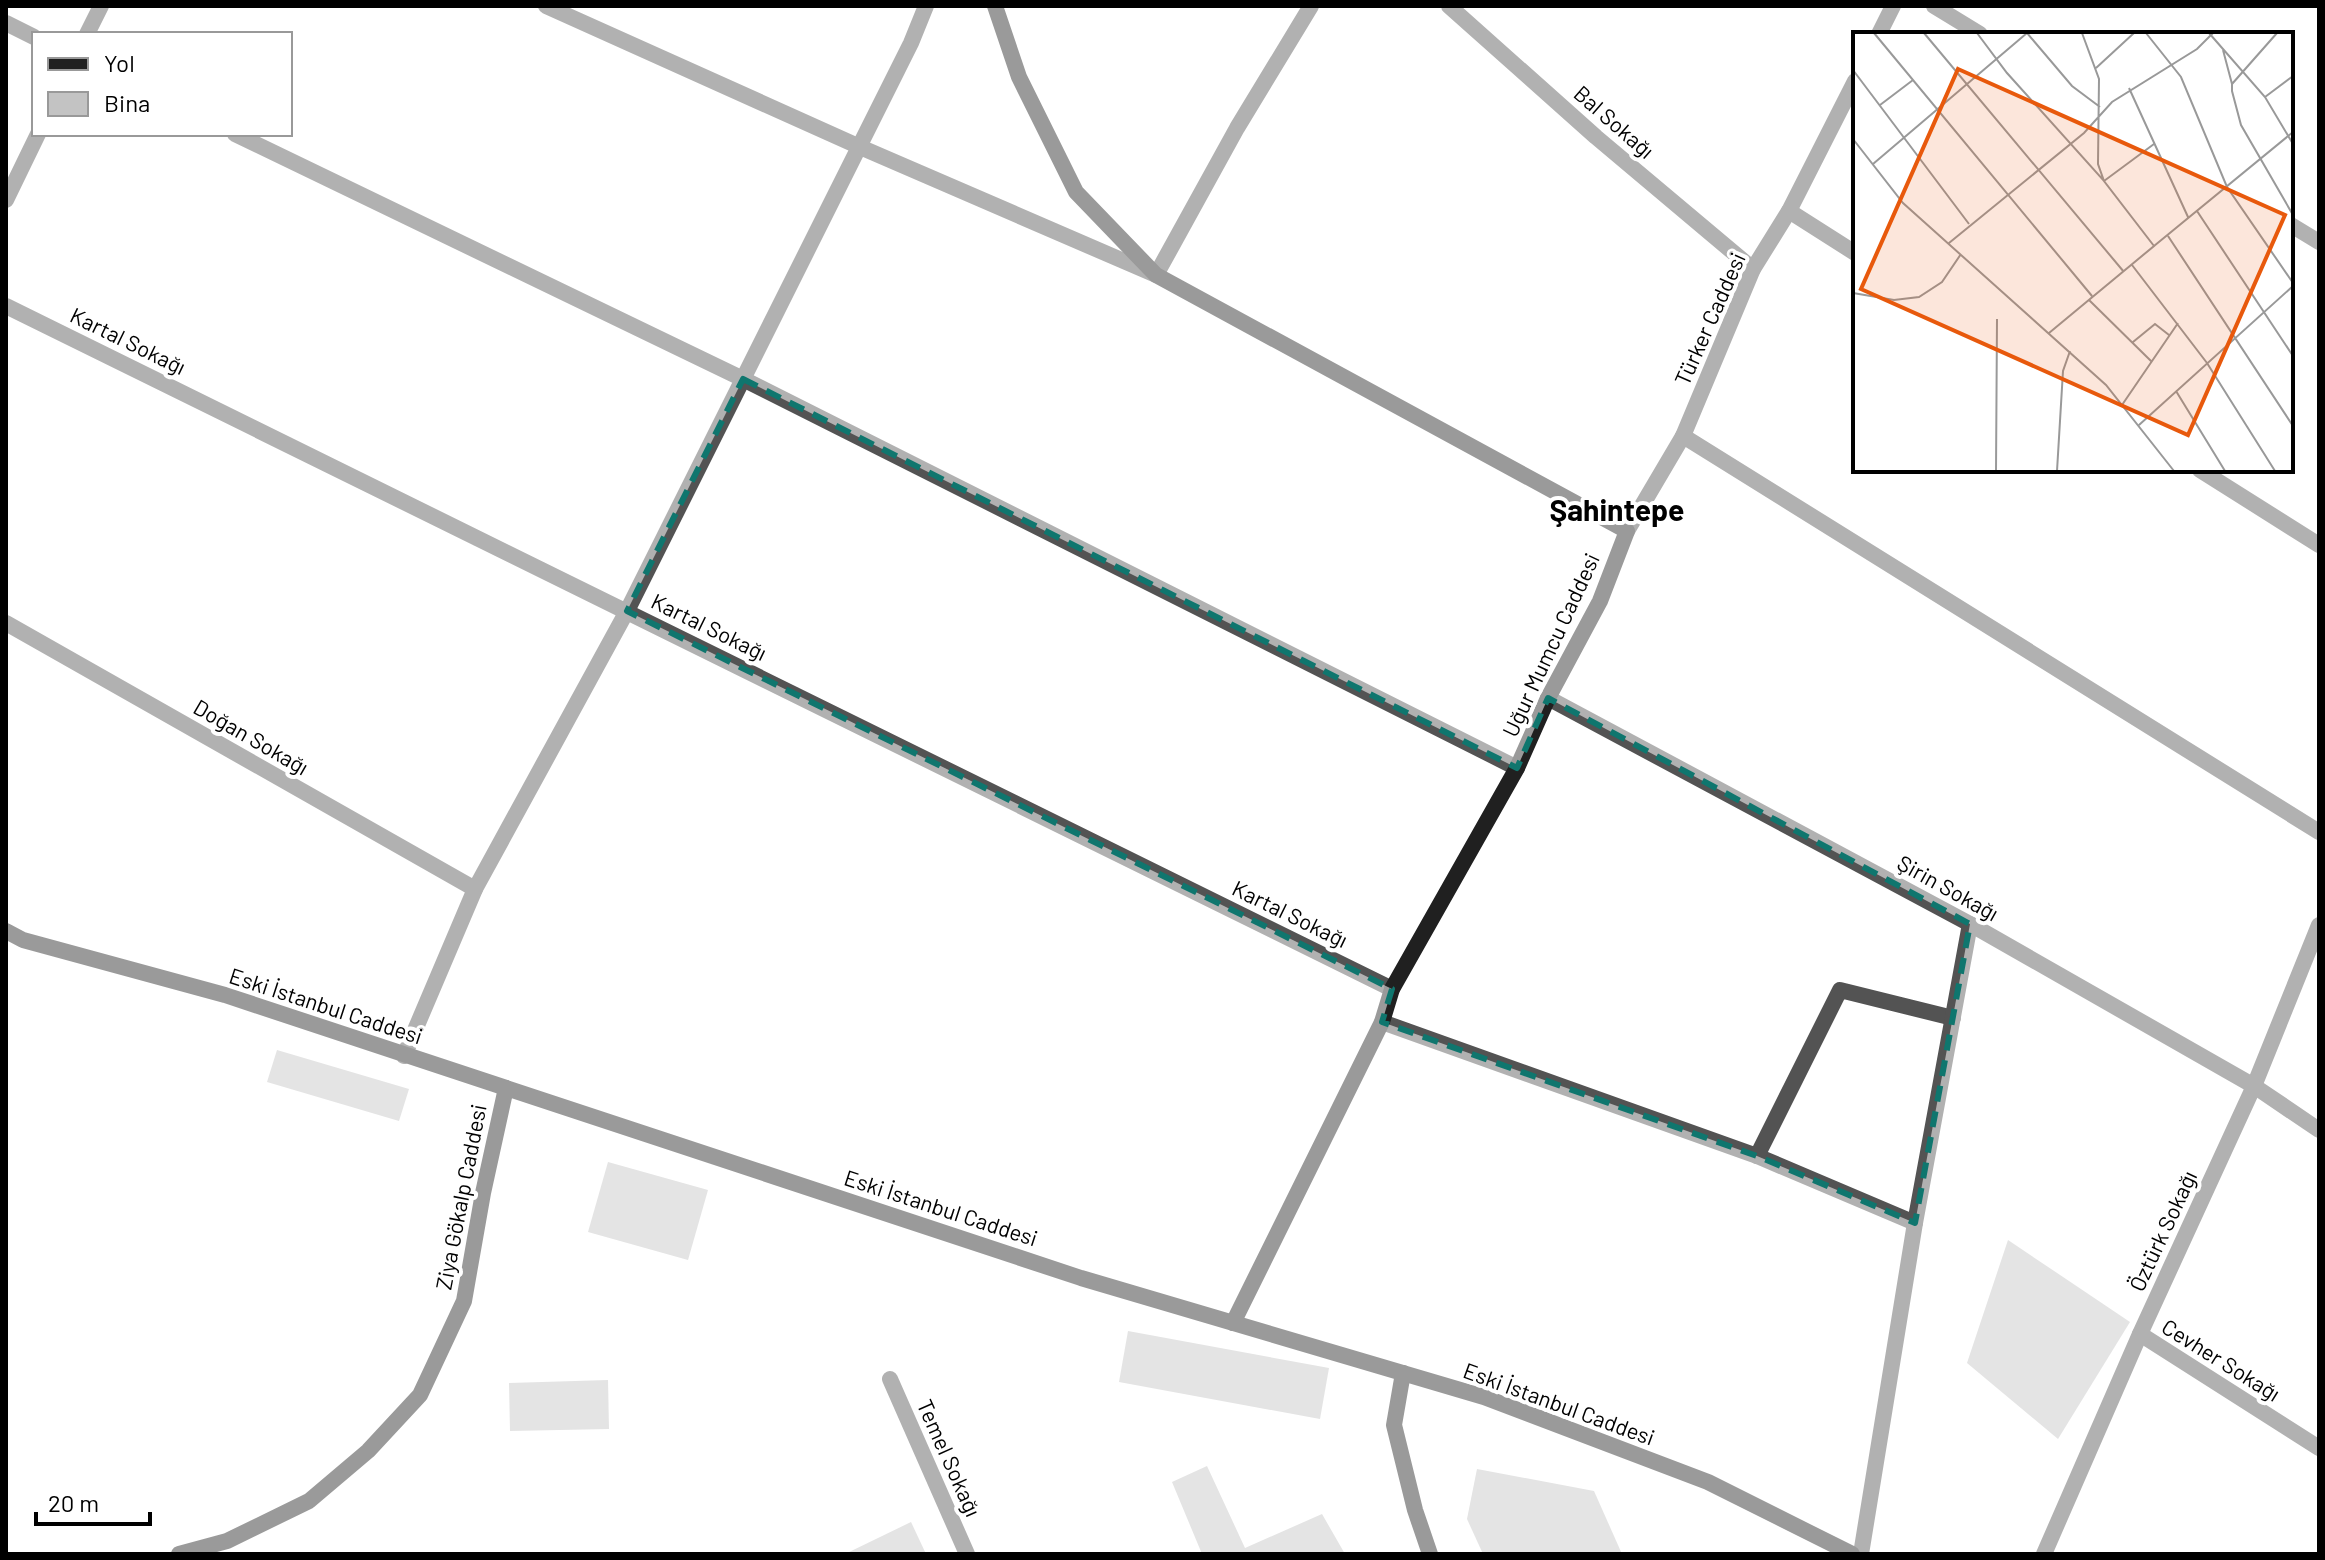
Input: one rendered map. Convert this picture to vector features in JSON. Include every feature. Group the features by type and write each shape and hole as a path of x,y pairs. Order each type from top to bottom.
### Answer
{"street":[{"path":"88,32 101,6"},
{"path":"546,6 1156,275 1627,531"},
{"path":"404,1056 475,889 627,611 860,147 926,6"},
{"path":"995,6 1019,77 1076,192 1156,275"},
{"path":"1156,275 1237,128 1311,6"},
{"name":"Bal Sokağı","path":"1449,6 1596,137 1753,269"},
{"path":"1880,32 1893,6"},
{"path":"1934,6 1977,32"},
{"path":"6,23 32,36"},
{"name":"Türker Caddesi","path":"1627,531 1683,436 1753,269 1789,211 1853,85"},
{"path":"6,200 37,136"},
{"path":"239,136 743,379 1517,768"},
{"path":"1789,211 1853,252"},
{"path":"2293,226 2319,242"},
{"name":"Kartal Sokağı","path":"6,306 1392,989"},
{"path":"1683,436 2319,832"},
{"path":"2203,472 2319,545"},
{"name":"Uğur Mumcu Caddesi","path":"1233,1323 1382,1022 1392,989 1517,768 1548,698 1600,601 1627,531"},
{"name":"Doğan Sokağı","path":"6,623 475,889"},
{"name":"Şirin Sokağı","path":"1548,698 1970,924 2254,1086 2319,1130"},
{"path":"1861,1554 1915,1223 1970,924"},
{"name":"Öztürk Sokağı","path":"2044,1554 2140,1334 2254,1086 2319,925"},
{"name":"Eski İstanbul Caddesi","path":"6,931 23,940 225,995 1081,1278 1484,1397 1708,1482 1852,1554"},
{"path":"1757,1156 1840,990 1953,1018"},
{"path":"1382,1022 1757,1156 1915,1223"},
{"name":"Ziya Gökalp Caddesi","path":"179,1554 227,1541 309,1501 368,1451 420,1395 464,1301 506,1088"},
{"name":"Cevher Sokağı","path":"2140,1334 2319,1448"},
{"path":"1403,1373 1394,1425 1415,1510 1430,1554"},
{"name":"Temel Sokağı","path":"890,1379 967,1554"}],"highlighted area":[{"path":"743,379 1517,768 1548,698 1970,924 1915,1223 1757,1156 1382,1022 1392,989 627,611"}],"building":[{"path":"277,1050 409,1089 399,1121 267,1082"},
{"path":"608,1162 708,1190 688,1260 588,1232"},
{"path":"2008,1240 2130,1322 2058,1439 1967,1363"},
{"path":"1128,1331 1329,1368 1320,1419 1119,1382"},
{"path":"608,1380 609,1429 510,1431 509,1383"},
{"path":"1207,1466 1245,1548 1322,1514 1345,1554 1202,1554 1172,1482"},
{"path":"1477,1469 1594,1491 1622,1554 1483,1554 1467,1519"},
{"path":"911,1522 926,1554 845,1554"}],"district":[{"name":"Şahintepe","path":"1617,511"}]}
